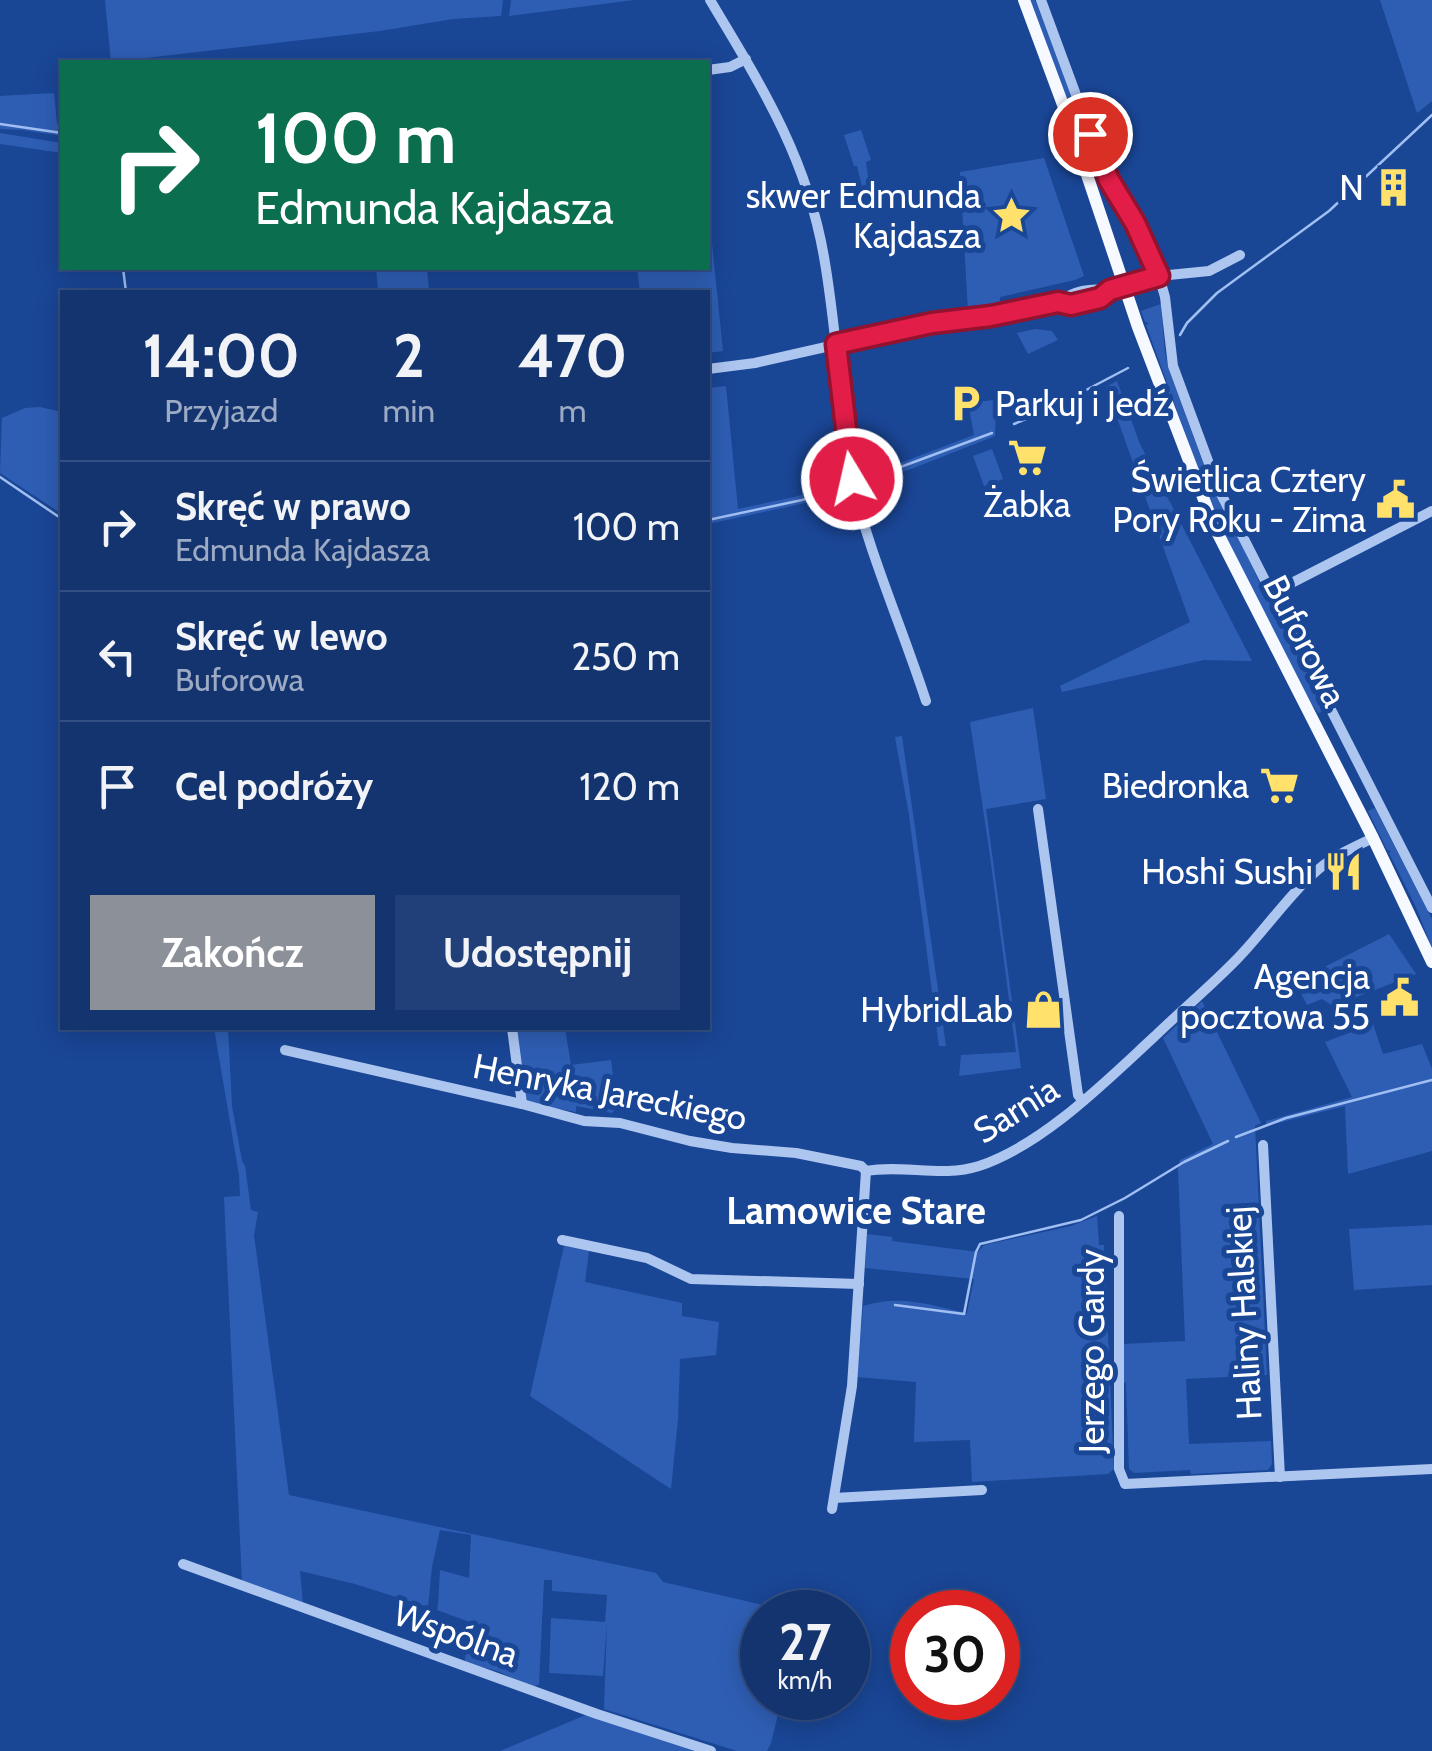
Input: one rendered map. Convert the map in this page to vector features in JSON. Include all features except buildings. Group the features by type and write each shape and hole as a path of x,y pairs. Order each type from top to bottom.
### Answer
{"main road":[{"name":"Buforowa","path":"1024,0 1214,526 1432,962"}],"street":[{"path":"710,0 785,130 811,202 825,258 852,479 926,701"},
{"name":"Buforowa","path":"1040,0 1103,168 1145,242 1159,276 1165,297 1170,354 1206,460 1432,908"},
{"path":"710,70 746,60"},
{"path":"710,369 754,363 932,323 991,316 1058,302 1092,289 1110,290 1159,276 1209,270 1240,254"},
{"path":"1272,594 1432,511"},
{"path":"1038,809 1078,1095 1083,1101"},
{"name":"Sarnia","path":"866,1170 894,1167 953,1171 982,1165 1016,1150 1083,1101 1237,959 1320,868 1373,838"},
{"path":"512,1030 522,1104"},
{"name":"Henryka Jareckiego","path":"285,1050 584,1120 620,1123 732,1148 796,1152 866,1170"},
{"name":"Haliny Halskiej","path":"1263,1146 1280,1477"},
{"path":"866,1170 850,1398 833,1504 982,1490"},
{"name":"Jerzego Gardy","path":"1119,1216 1120,1469 1125,1484 1280,1477"},
{"path":"562,1240 646,1258 691,1279 859,1284"},
{"path":"1280,1477 1432,1469"},
{"name":"Wspólna","path":"183,1564 597,1714 711,1751"}],"shaded area":[{"path":"105,0 503,0 501,16 111,60"},
{"path":"511,0 634,0 509,16"},
{"path":"1030,0 1035,0 1067,79 1088,160"},
{"path":"1380,0 1432,0 1432,101 1417,113"},
{"path":"54,93 60,136 0,129 0,96"},
{"path":"861,130 871,160 866,162 871,199 865,200 844,135"},
{"path":"0,133 60,143 60,153 0,144"},
{"name":"skwer Edmunda Kajdasza","path":"1044,158 1084,276 1000,297 997,303 968,311 960,172"},
{"path":"710,224 723,351 710,353 710,290 640,290 637,270 710,270"},
{"path":"376,270 427,270 429,290 378,290"},
{"path":"1161,304 1170,373 1206,471 1324,704 1322,712 1318,713 1304,694 1213,510 1146,325 1149,323 1141,311"},
{"path":"1052,331 1058,340 1028,354 1017,333"},
{"path":"1117,381 1140,444 1252,661 1204,660 1062,692 1060,686 1190,622 1106,387"},
{"path":"726,386 738,509 846,482 848,491 710,524 710,388"},
{"path":"993,400 995,436 860,485 858,479 974,435 969,408 963,404"},
{"path":"25,408 60,412 60,513 0,473 2,418"},
{"path":"992,449 1003,479 984,486 973,456"},
{"path":"1033,708 1046,799 986,809 1021,1068 959,1076 961,1055 1016,1052 970,722"},
{"path":"902,736 946,1046 939,1046 895,737"},
{"path":"1375,808 1432,919 1432,948 1391,851 1368,811"},
{"path":"1389,934 1416,974 1333,1006 1322,999 1307,1005 1295,982"},
{"path":"1202,1001 1261,1123 1255,1126 1267,1375 1186,1379 1189,1444 1271,1441 1272,1464 1268,1470 1134,1473 1129,1469 1122,1344 1185,1341 1178,1168 1180,1160 1213,1144 1163,1038"},
{"path":"1373,1024 1383,1054 1422,1044 1432,1069 1432,1151 1348,1174 1345,1106 1266,1126 1266,1121 1352,1097 1325,1042"},
{"path":"214,1030 228,1030 232,1106 251,1210 258,1212 254,1235 289,1495 656,1573 663,1582 740,1600 740,1720 777,1720 767,1751 737,1751 604,1709 607,1622 603,1676 549,1673 551,1618 605,1622 607,1595 552,1591 552,1580 544,1580 539,1684 533,1687 497,1671 465,1663 467,1621 437,1610 440,1570 469,1578 471,1535 440,1530 428,1607 300,1571 303,1605 242,1582 224,1197 240,1196"},
{"path":"516,1030 565,1030 571,1065 611,1060 617,1108 612,1113 576,1106 576,1112 532,1104 524,1098"},
{"path":"1097,1216 1099,1245 1104,1245 1114,1469 1108,1474 972,1482 970,1440 914,1442 916,1382 857,1377 863,1306 903,1301 967,1313 974,1279 865,1268 867,1234 978,1252 984,1245 1071,1226"},
{"path":"1432,1225 1432,1285 1354,1290 1349,1229"},
{"path":"564,1246 589,1251 585,1282 682,1303 682,1316 719,1322 716,1355 680,1359 671,1489 530,1396"},
{"path":"588,1714 694,1751 500,1751"}],"waterway":[{"path":"1180,335 1217,293 1329,211 1432,115"},
{"path":"0,124 60,133"},
{"path":"123,270 126,290"},
{"path":"1014,424 1128,368"},
{"path":"863,481 992,433"},
{"path":"0,477 60,518"},
{"path":"710,520 802,500 842,487"},
{"path":"1236,1137 1286,1118 1432,1080"},
{"path":"895,1305 964,1314 980,1244 1081,1220 1228,1141"}],"place":[{"name":"N","path":"1394,188"},
{"name":"skwer Edmunda Kajdasza","path":"1011,216"},
{"name":"Parkuj i Jedź","path":"965,404"},
{"name":"Żabka","path":"1027,458"},
{"name":"Świetlica Cztery Pory Roku - Zima","path":"1396,500"},
{"name":"Biedronka","path":"1279,786"},
{"name":"Hoshi Sushi","path":"1343,872"},
{"name":"Agencja pocztowa 55","path":"1400,997"},
{"name":"HybridLab","path":"1043,1010"}],"district":[{"name":"Lamowice Stare","path":"856,1211"}],"route":[{"path":"852,479 836,344 1058,302 1071,305 1159,276 1135,223 1116,195 1090,134"}]}
